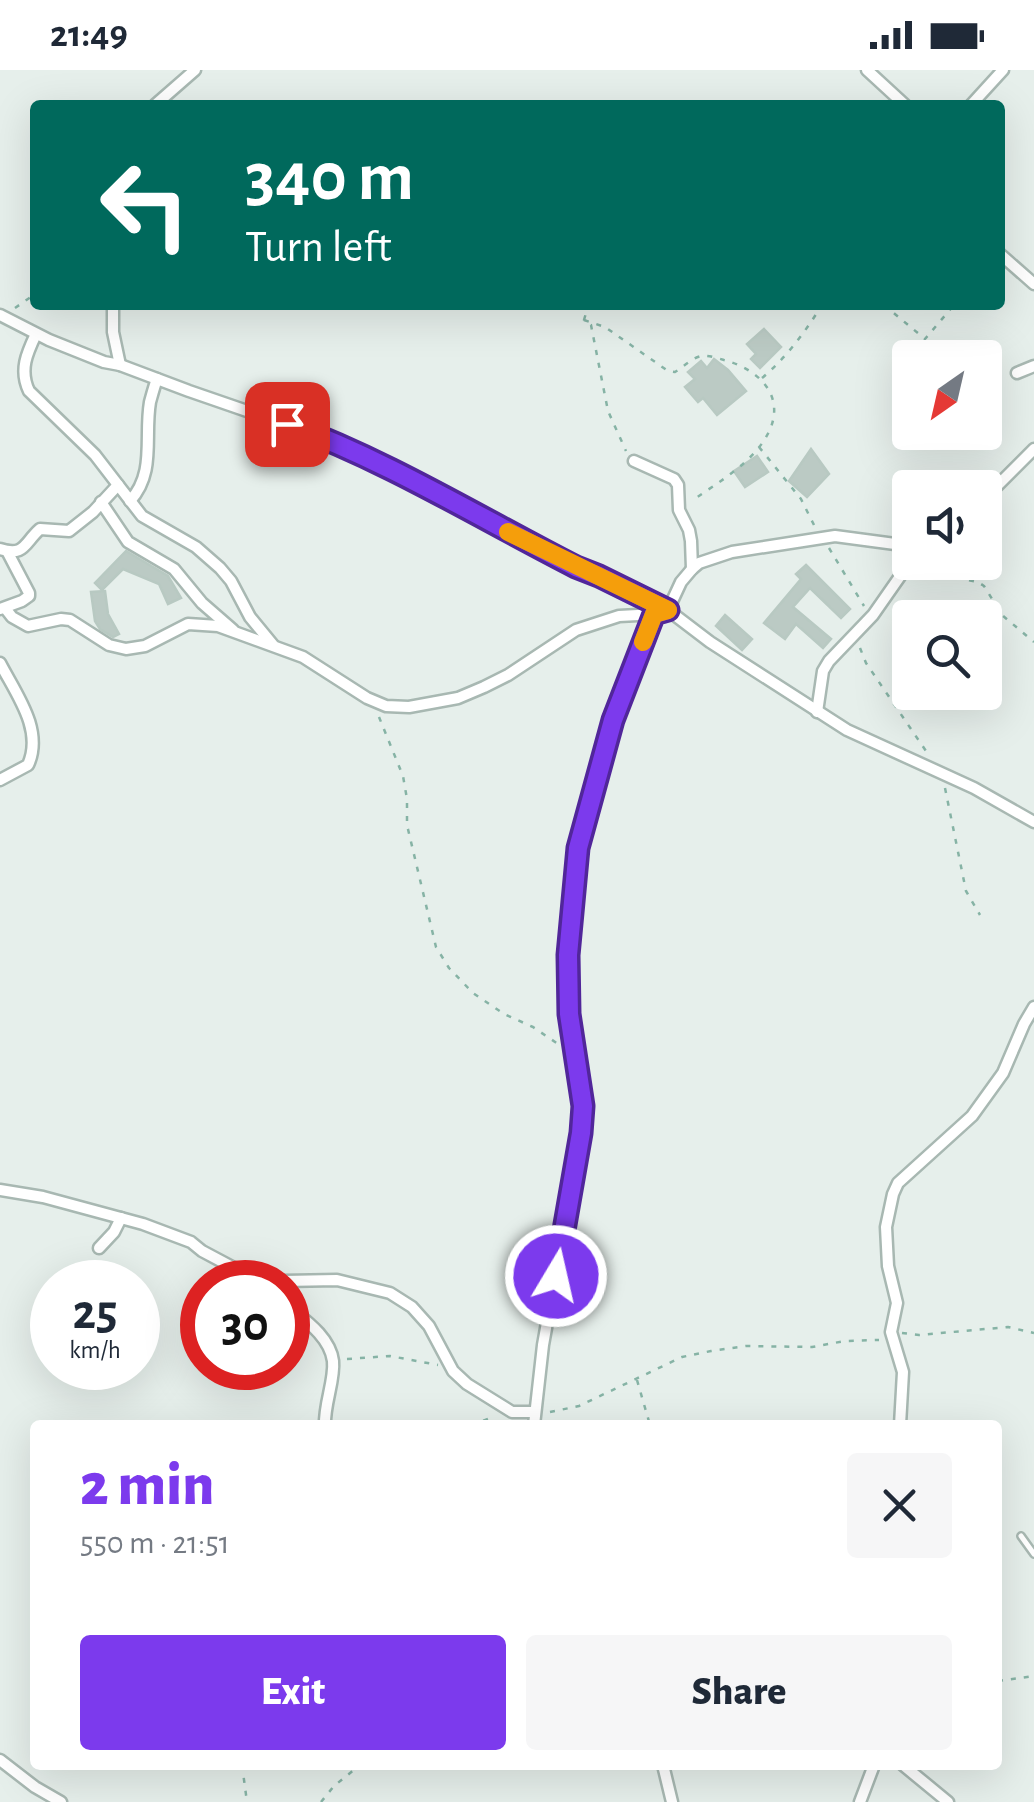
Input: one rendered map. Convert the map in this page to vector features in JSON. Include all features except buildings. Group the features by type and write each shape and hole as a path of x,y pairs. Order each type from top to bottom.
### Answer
{"street":[{"path":"161,100 195,70"},
{"path":"867,70 900,100"},
{"path":"975,100 1002,70"},
{"path":"1005,258 1034,284"},
{"path":"113,310 120,365"},
{"path":"1,316 104,362 328,439 410,478 576,567 671,612 710,642 847,730 974,788 1034,822"},
{"path":"36,334 24,367 24,380 30,391 95,455 142,516 209,557 232,581 250,617 274,646"},
{"path":"1016,373 1034,366"},
{"path":"130,501 140,490 148,463 150,404 156,379"},
{"path":"1002,481 1034,450"},
{"path":"634,461 674,479 678,486 679,510 689,530 692,569"},
{"path":"3,550 19,552 40,529 69,531 118,485"},
{"path":"101,502 128,542 174,569 202,603 238,634"},
{"path":"671,612 681,582 692,569 732,552 834,536 892,543"},
{"path":"3,550 30,593 26,599 2,609 28,626 70,620 109,645 126,650 145,646 188,624 210,625 303,657 386,706 409,707 458,698 508,675 576,630 620,616 671,612"},
{"path":"816,712 823,671 873,615 897,580"},
{"path":"310,1280 337,1280 390,1292 430,1326 454,1371 467,1384 512,1412 534,1419 542,1346 581,1133 583,1106 569,1014 568,955 578,848 613,720 654,614"},
{"path":"0,663 30,722 33,749 28,765 0,780"},
{"path":"900,1420 903,1372 891,1332 897,1303 888,1266 886,1227 893,1194 898,1183 972,1116 1004,1072 1034,1007"},
{"path":"0,1190 121,1218 191,1242 219,1260"},
{"path":"99,1248 121,1218"},
{"path":"310,1324 324,1339 333,1360 326,1420"},
{"path":"0,1760 61,1802"},
{"path":"664,1770 672,1802"},
{"path":"860,1802 872,1770"},
{"path":"909,1770 948,1802"}],"lane":[{"path":"1021,1536 1034,1554"}],"path":[{"path":"1,316 30,297"},
{"path":"584,310 584,320"},
{"path":"761,379 806,332 819,310"},
{"path":"890,310 925,339 950,310"},
{"path":"584,320 604,328 668,371 675,372 696,357 708,356 739,365 761,379 773,400 774,413 759,446 724,478 679,510"},
{"path":"584,320 591,325 608,410 634,461"},
{"path":"759,446 801,498 867,613"},
{"path":"966,580 984,586 1002,615 1034,642"},
{"path":"854,632 866,663 942,774 966,892 980,916"},
{"path":"367,698 385,729 403,776 407,825 436,946 449,968 473,994 562,1046 575,1060"},
{"path":"534,1419 579,1406 682,1357 712,1350 888,1339 891,1332 919,1335 1008,1327 1034,1333"},
{"path":"333,1360 390,1356 454,1371"},
{"path":"637,1380 649,1420"},
{"path":"487,1420 512,1412"},
{"path":"1002,1680 1034,1676"},
{"path":"243,1770 247,1802"},
{"path":"321,1802 354,1770"}],"slow traffic":[{"path":"508,532 668,610 654,614 643,642"}],"route":[{"path":"287,424 410,478 576,567 668,610 654,614 613,720 578,848 568,955 569,1014 583,1106 556,1276"}]}
